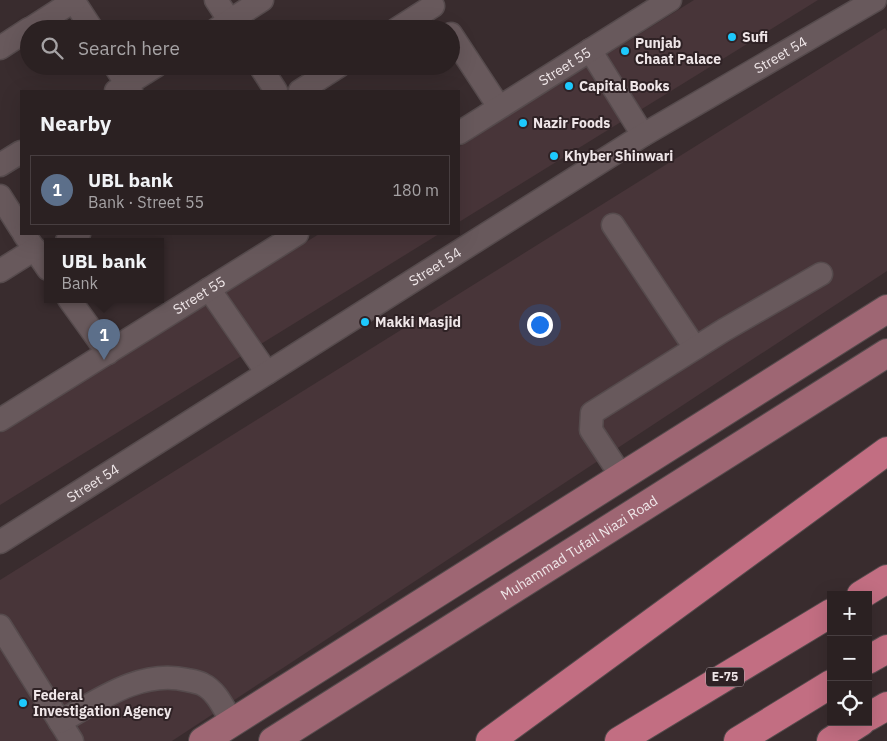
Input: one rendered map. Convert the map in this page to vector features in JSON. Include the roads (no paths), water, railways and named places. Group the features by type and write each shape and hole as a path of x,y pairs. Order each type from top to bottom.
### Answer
{"highway":[{"path":"490,741 887,451"},
{"path":"868,591 887,579"},
{"name":"E-75","path":"620,741 827,615"},
{"path":"872,658 887,649"},
{"path":"738,741 827,686"},
{"path":"872,715 887,706"},
{"path":"831,741 855,726"}],"main road":[{"path":"203,741 887,309"},
{"name":"Muhammad Tufail Niazi Road","path":"273,741 887,354"},
{"path":"368,637 389,668"}],"street":[{"path":"43,20 74,0 86,20"},
{"path":"216,0 224,20"},
{"path":"235,20 262,0"},
{"name":"Street 54","path":"0,542 643,135 875,0"},
{"name":"Street 55","path":"460,131 663,2"},
{"path":"409,20 431,3 442,20"},
{"path":"0,48 20,35"},
{"path":"460,48 499,107"},
{"path":"590,50 643,135"},
{"path":"122,83 138,75"},
{"path":"266,75 275,90"},
{"path":"302,90 325,75"},
{"path":"0,165 20,153"},
{"path":"0,196 20,227"},
{"path":"613,225 695,348"},
{"name":"Street 55","path":"0,420 295,235"},
{"path":"0,271 39,253"},
{"path":"622,476 591,430 592,413 695,348 822,274"},
{"path":"210,289 267,373"},
{"path":"72,303 108,353"},
{"path":"0,626 66,732 121,688 150,678 175,677 202,684 216,695 232,722"}],"place":[{"name":"Sufi","path":"732,37"},
{"name":"Punjab Chaat Palace","path":"625,51"},
{"name":"Capital Books","path":"569,86"},
{"name":"Nazir Foods","path":"523,123"},
{"name":"Khyber Shinwari","path":"554,156"},
{"name":"Makki Masjid","path":"365,322"},
{"name":"UBL bank","path":"104,360"},
{"name":"Federal Investigation Agency","path":"23,703"}]}
